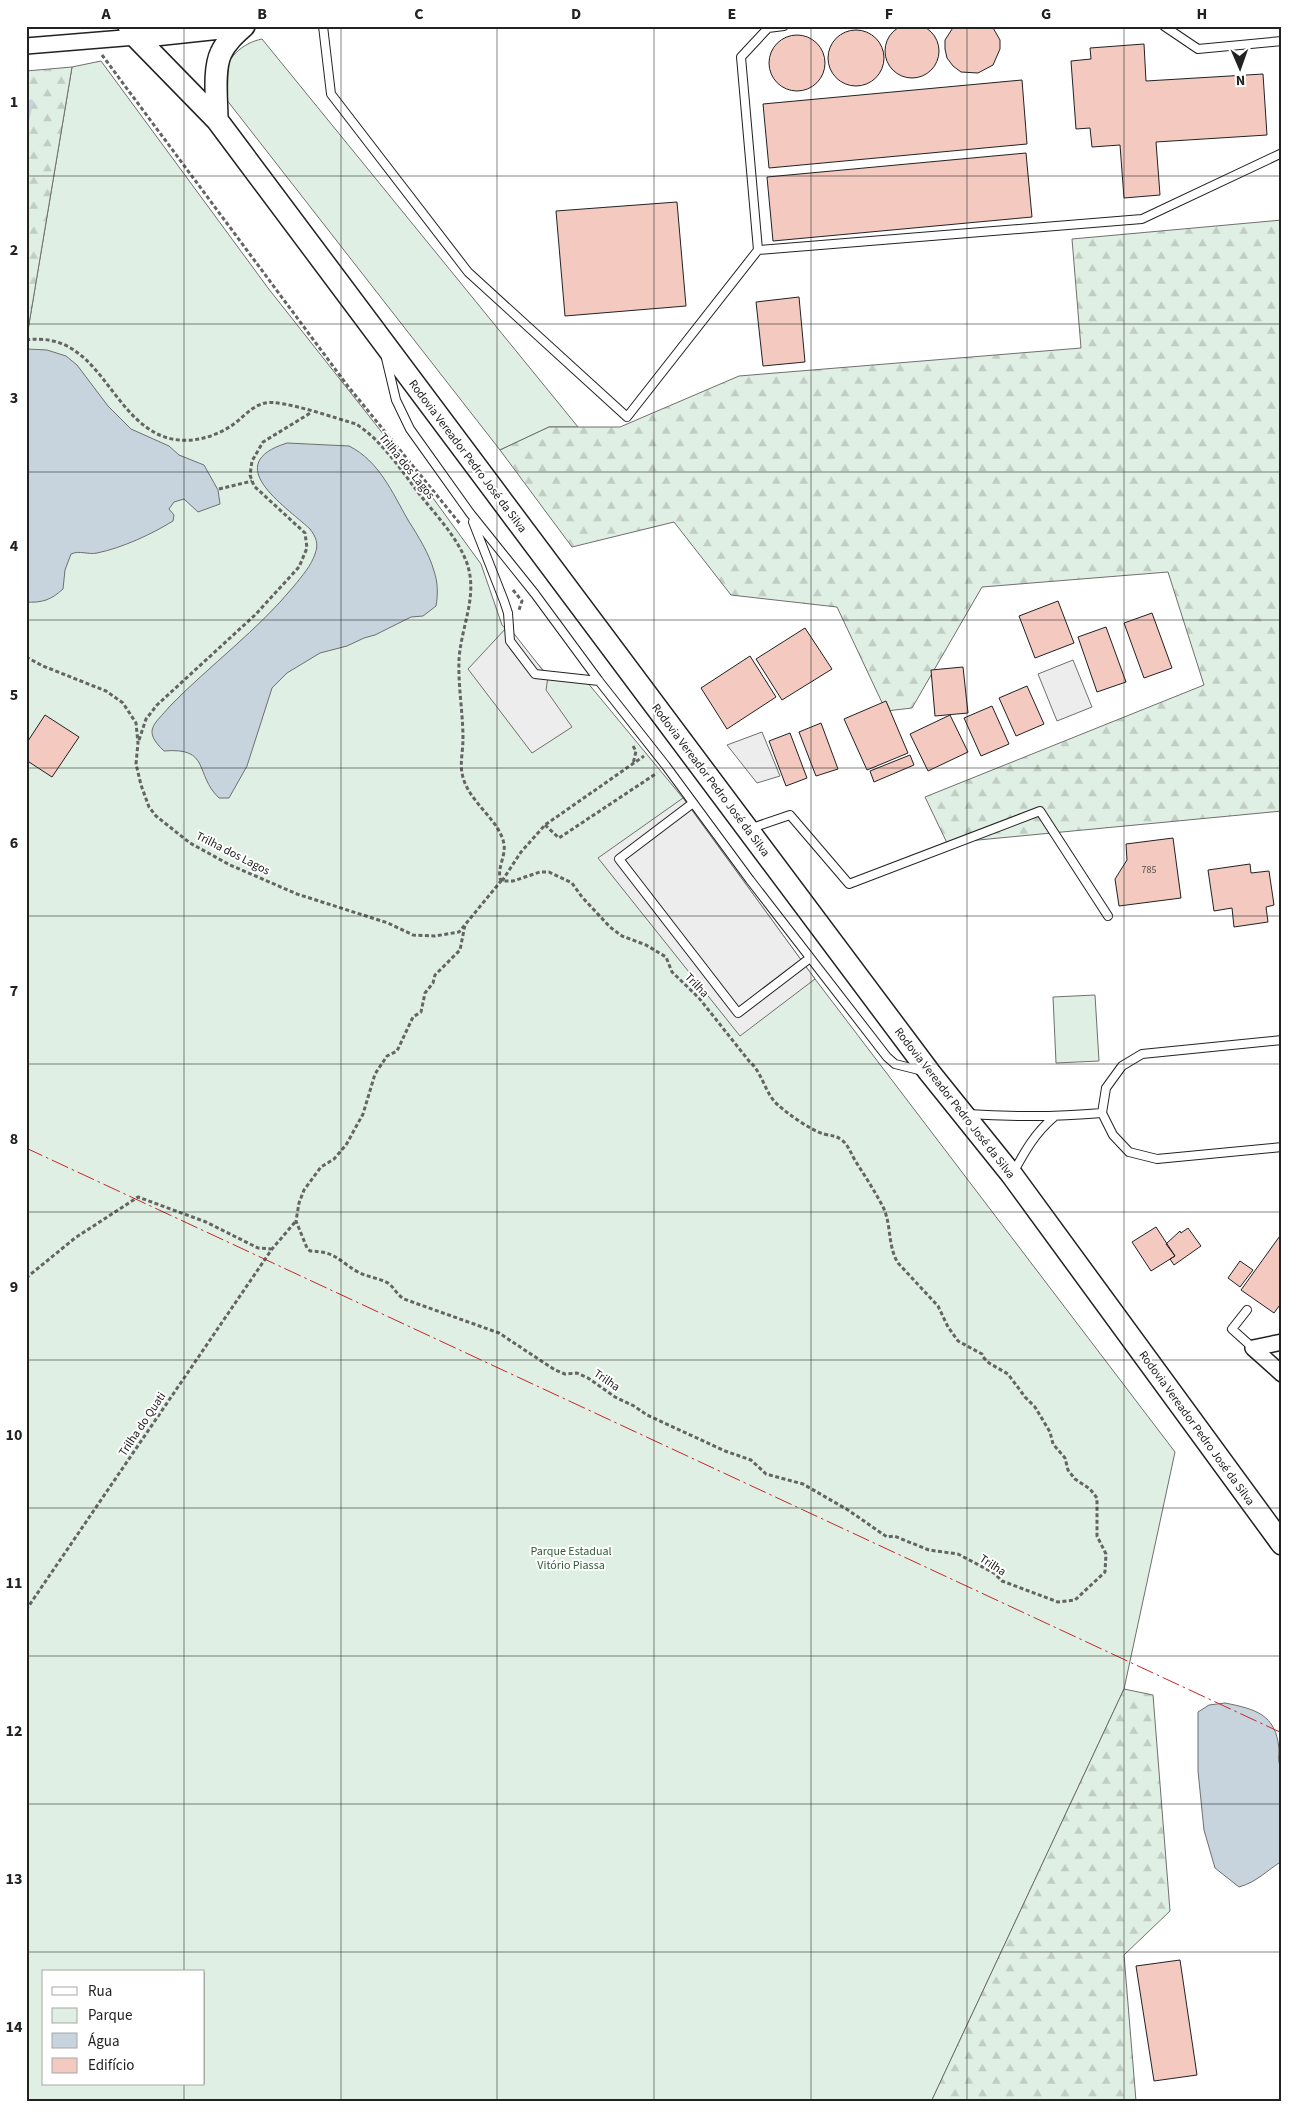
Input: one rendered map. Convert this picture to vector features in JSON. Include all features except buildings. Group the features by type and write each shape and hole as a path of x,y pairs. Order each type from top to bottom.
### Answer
{"main road":[{"path":"133,32 239,26"},
{"path":"217,120 216,78 220,54 230,39 244,26"},
{"name":"Rodovia Vereador Pedro José da Silva","path":"133,32 217,120 930,1073 1012,1175 1282,1544"}],"street":[{"path":"26,46 91,40 133,32"},
{"path":"1253,1348 1282,1342"},
{"path":"1253,1348 1282,1374"}],"lane":[{"path":"323,26 331,94 468,272 628,417 758,250 740,57 768,28 784,26"},
{"path":"1164,26 1198,48 1282,41"},
{"path":"758,250 1142,219 1282,153"},
{"path":"382,341 396,400 410,429 470,513 535,594 599,681 654,750 887,1057 895,1064 930,1073"},
{"path":"470,513 508,613 510,640 535,674 599,681"},
{"path":"693,802 619,859 738,1013 810,958"},
{"path":"747,829 790,815 850,884 1040,811 1108,916"},
{"path":"1282,1040 1142,1054 1122,1066 1106,1088 1102,1113 1113,1134 1129,1152 1157,1159 1282,1147"},
{"path":"962,1113 1008,1117 1054,1117 1102,1113"},
{"path":"1012,1175 1030,1141 1054,1117"},
{"path":"1248,1310 1232,1329 1253,1348"}],"path":[{"path":"91,40 348,385 463,528"},
{"name":"Trilha dos Lagos","path":"26,340 48,341 78,351 135,418 160,435 174,440 200,439 217,434 231,426 255,406 274,402 356,424 368,432 406,477 465,556 471,585 471,598 459,660 463,740 462,772 466,786 499,832 504,845 504,858 499,876 501,881"},
{"path":"138,743 146,719 156,705 255,616 299,566 306,548 306,533 254,486 250,475 252,461 263,442 312,412"},
{"path":"219,489 252,481"},
{"path":"510,586 522,600 518,617"},
{"name":"Trilha dos Lagos","path":"26,657 43,666 106,691 123,703 136,723 138,743 136,764 149,806 156,816 190,843 230,865 297,894 388,922 412,935 435,936 459,932 466,925"},
{"path":"632,745 636,751 633,764"},
{"path":"296,1221 298,1203 304,1190 321,1167 334,1159 355,1130 363,1114 375,1074 387,1056 397,1051 413,1017 421,1012 425,993 433,982 435,975 460,950 466,925 521,852 545,825 654,750"},
{"path":"545,825 558,838 666,766"},
{"name":"Trilha","path":"296,1221 310,1251 323,1251 334,1255 358,1271 388,1283 404,1299 499,1333 555,1370 565,1374 577,1373 588,1378 614,1397 634,1406 647,1415 726,1451 751,1460 766,1474 803,1484 848,1510 887,1538 894,1536 929,1550 958,1554 994,1573 1002,1582 1058,1602 1075,1600 1105,1572 1106,1554 1097,1536 1097,1498 1068,1470 1065,1458 1052,1444 1050,1432 1035,1407 1008,1374 989,1363 982,1354 958,1341 938,1306 898,1263 894,1256 889,1236 888,1215 868,1179 854,1160 848,1145 833,1135 824,1134 811,1128 777,1104 758,1068 749,1061 699,998 672,972 666,957 646,945 622,936 610,927 582,897 572,883 549,872 540,872 513,881 501,881"},
{"path":"26,1278 75,1238 138,1197 206,1222 258,1248 272,1249"},
{"name":"Trilha do Quati","path":"26,1610 272,1249 296,1221"}],"green space":[{"path":"262,39 578,427 549,427 500,450 226,99 223,81 231,58 248,44"},
{"name":"Parque Estadual Vitório Piassa","path":"101,61 268,288 425,487 481,564 502,625 545,672 582,676 683,798 815,979 1175,1452 1124,1689 931,2102 26,2102 26,331 28,330 72,67"},
{"path":"72,67 28,330 26,331 26,71"},
{"path":"1282,220 1282,811 947,843 925,797 1204,685 1168,572 982,587 912,708 886,711 837,607 731,595 674,522 572,547 500,450 549,427 620,427 739,376 1081,348 1072,239"},
{"path":"1095,995 1099,1061 1056,1063 1053,997"},
{"path":"1124,1689 1153,1695 1170,1911 1124,1955 1136,2101 931,2102"}],"shaded area":[{"path":"508,626 548,677 546,690 572,727 532,753 468,669"},
{"path":"1073,660 1092,707 1057,721 1038,674"},
{"path":"762,732 780,776 757,783 727,745"},
{"path":"683,798 815,979 740,1036 598,858"}],"water":[{"path":"26,350 47,350 66,356 77,365 108,406 131,429 169,446 179,455 204,465 218,490 220,504 198,512 184,499 174,502 169,509 174,515 173,521 156,531 107,551 71,554 65,570 63,589 46,600 32,602 26,602"},
{"path":"287,443 349,446 369,460 384,478 429,558 437,584 436,606 423,616 411,617 375,635 347,646 320,653 287,673 272,688 247,766 229,798 219,798 211,789 200,764 195,758 189,753 164,751 153,738 152,733 155,723 170,706 265,618 309,567 317,544 312,532 274,497 264,485 258,473 259,462 268,452"},
{"path":"1225,1703 1254,1711 1269,1721 1277,1737 1279,1761 1282,1768 1282,1861 1256,1879 1239,1887 1215,1868 1204,1830 1198,1771 1198,1712 1209,1705"}],"waterway":[{"path":"26,123 31,102"}],"power":[{"path":"26,1148 1282,1733"}]}
